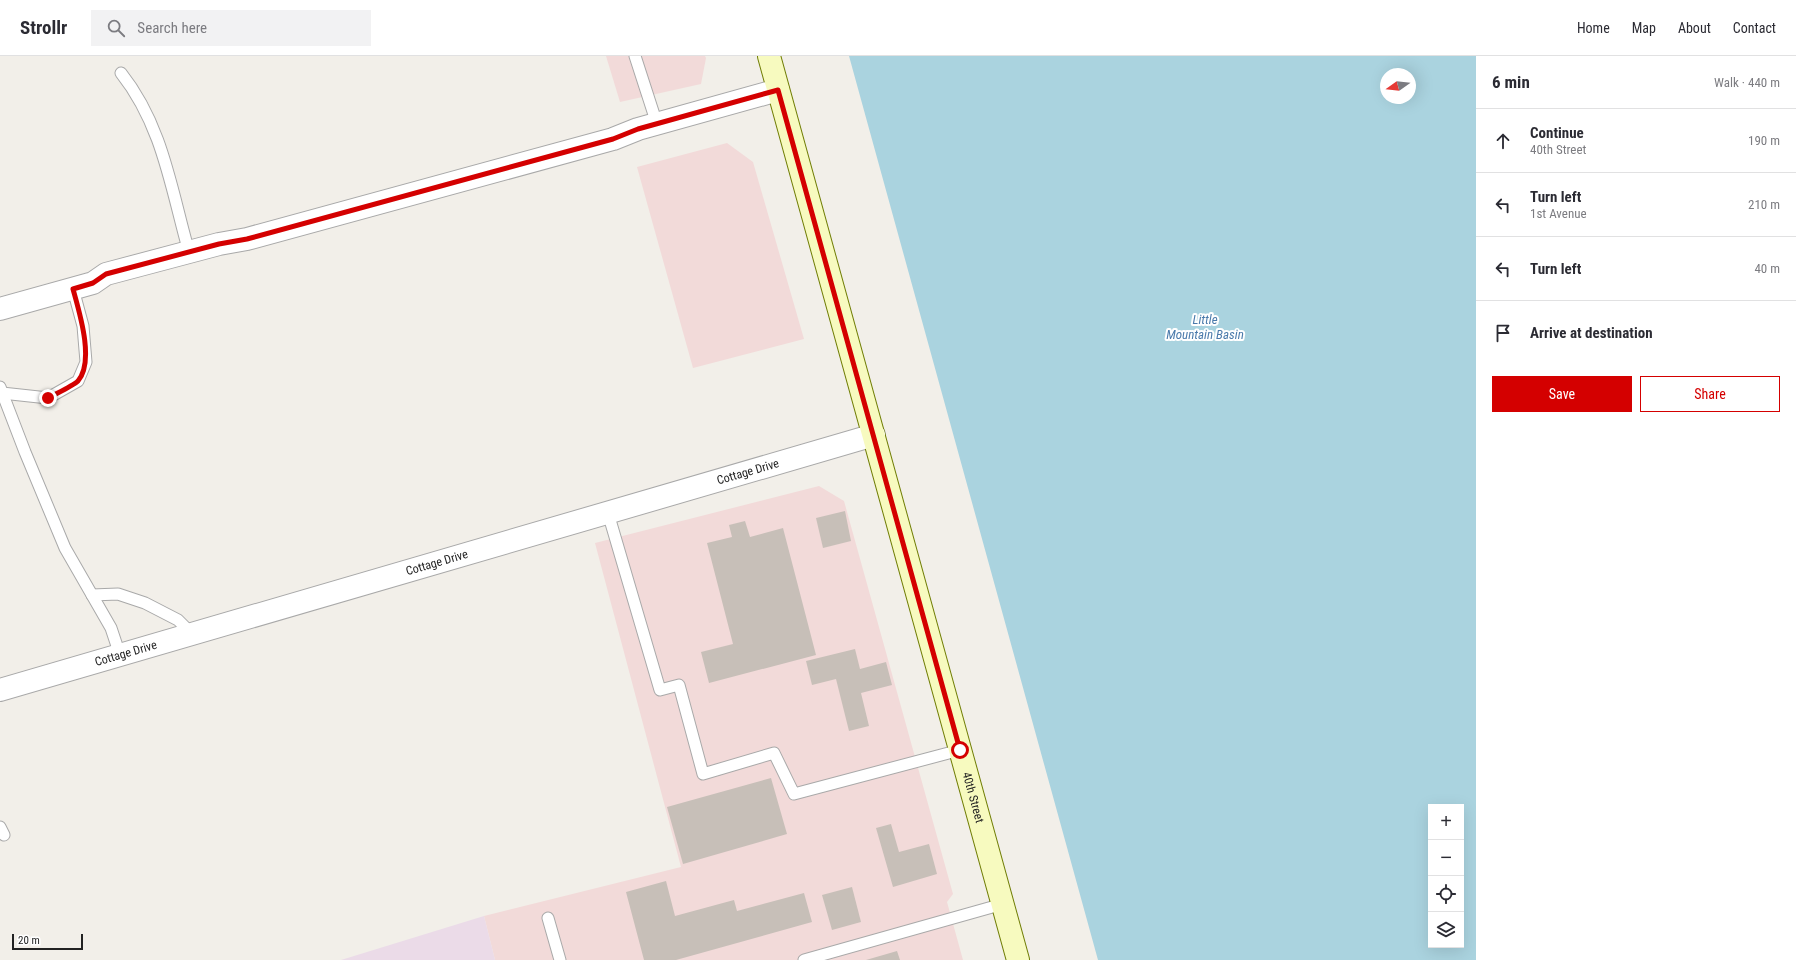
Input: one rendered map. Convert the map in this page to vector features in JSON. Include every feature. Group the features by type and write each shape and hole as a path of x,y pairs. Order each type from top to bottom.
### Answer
{"main road":[{"name":"40th Street","path":"769,56 1018,960"}],"street":[{"path":"0,309 93,283 106,274 189,252 255,237 606,142 638,129 778,90"},
{"name":"Cottage Drive","path":"0,690 874,435"}],"lane":[{"path":"635,56 657,124"},
{"path":"121,73 134,89 164,155 189,252"},
{"path":"1,390 48,398 78,381 86,362 83,326 73,289"},
{"path":"1,390 65,548 111,628 120,655"},
{"path":"608,513 660,690 679,685 703,774 774,753 794,794 960,750"},
{"path":"92,595 118,594 145,603 178,620 192,634"},
{"path":"804,960 1003,904"},
{"path":"548,918 560,960"}],"shaded area":[{"path":"606,56 705,56 706,58 701,84 620,102"},
{"path":"727,143 753,162 804,339 693,368 637,167"},
{"path":"819,486 844,501 953,894 947,902 963,960 495,960 484,916 681,867 595,543"},
{"path":"484,916 495,960 341,960"}],"water":[{"name":"Little Mountain Basin","path":"849,56 1476,56 1476,960 1098,960"}],"building":[{"path":"845,511 851,541 823,548 816,518"},
{"path":"745,521 750,537 783,528 816,655 709,683 701,652 733,644 707,543 732,537 729,525"},
{"path":"855,649 860,669 886,662 892,685 861,693 869,726 849,731 836,679 812,685 806,661"},
{"path":"771,778 787,834 683,864 667,807"},
{"path":"891,824 899,852 929,844 937,874 893,887 876,828"},
{"path":"666,881 675,916 734,900 737,911 804,893 812,922 676,960 644,960 626,892"},
{"path":"852,887 861,922 832,930 822,895"},
{"path":"897,951 900,960 866,960"}],"route":[{"path":"48,398 78,381 86,362 83,326 73,289 93,283 106,274 219,244 247,239 613,139 638,129 778,90 960,750"}]}
